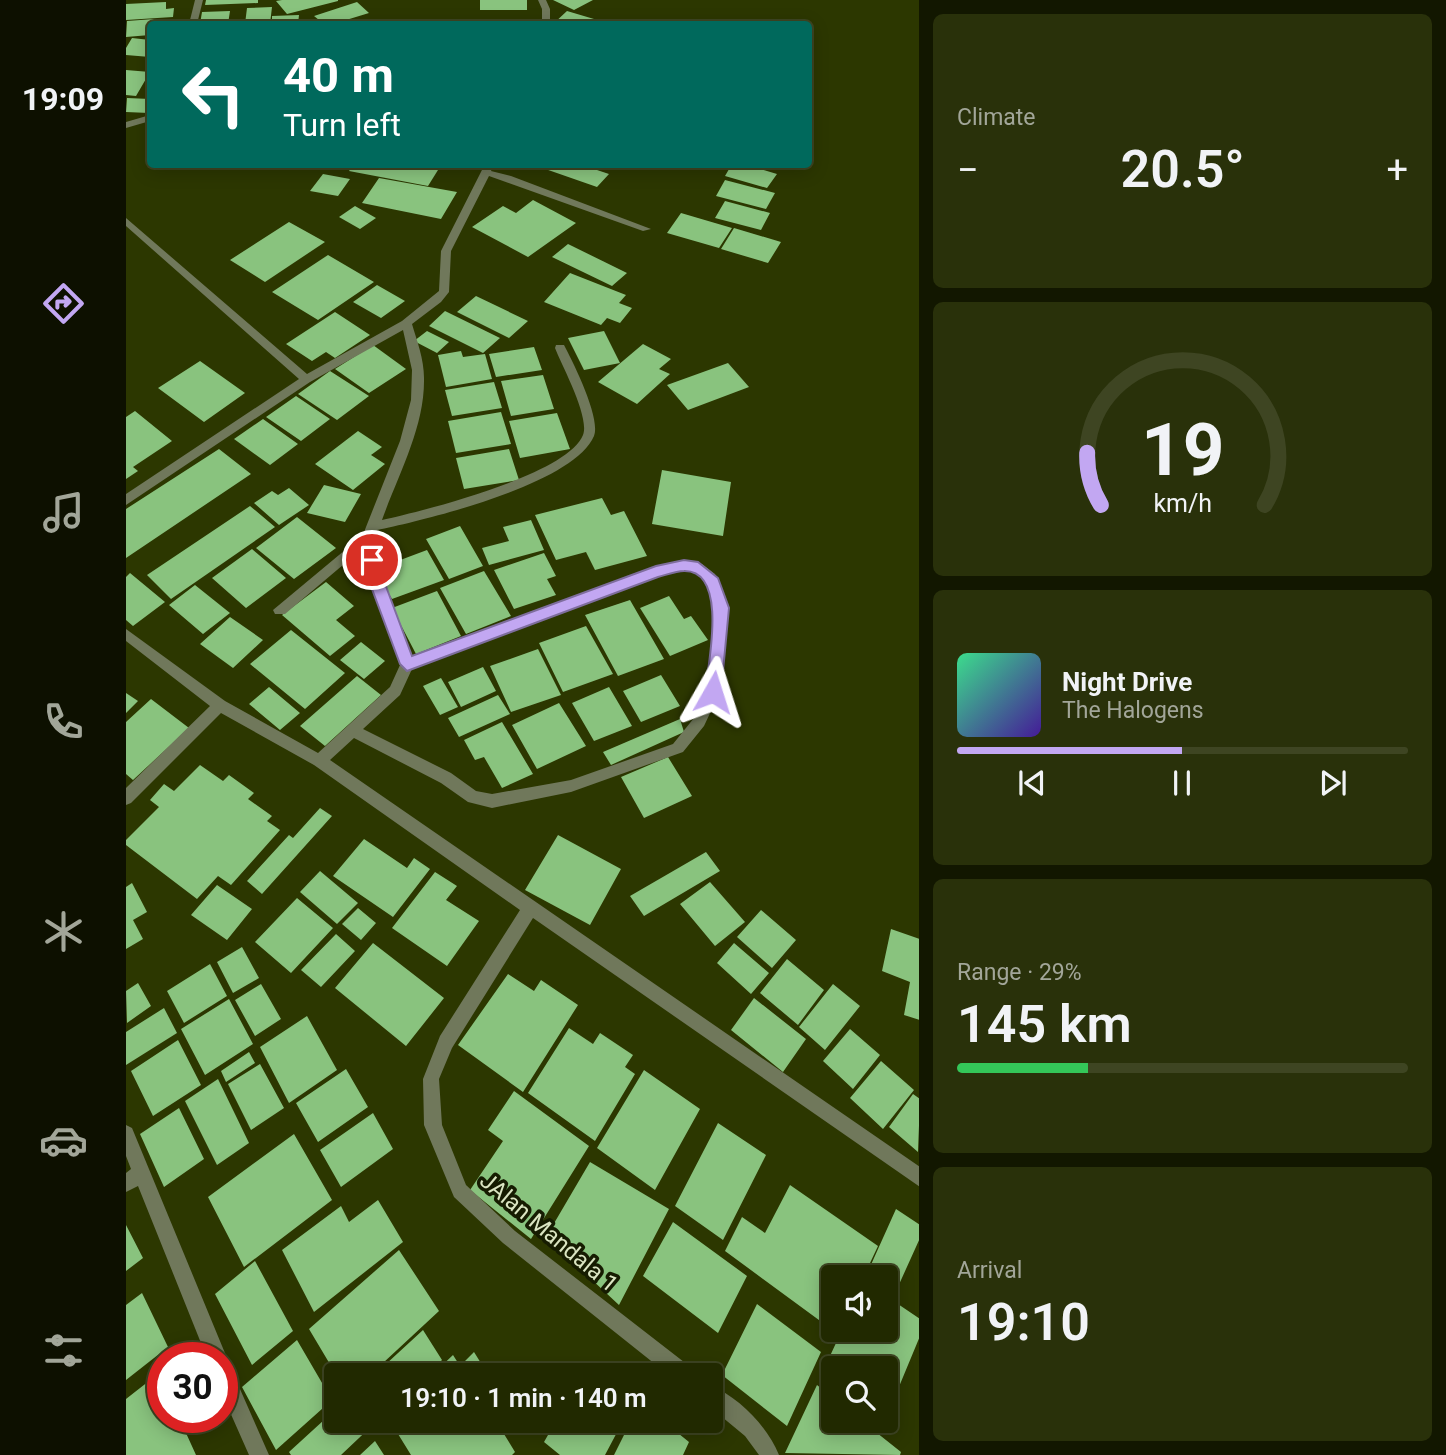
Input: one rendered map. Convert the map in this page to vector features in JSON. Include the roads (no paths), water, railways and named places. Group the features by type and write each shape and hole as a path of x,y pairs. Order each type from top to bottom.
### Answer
{"street":[{"path":"194,21 199,0"},
{"path":"542,0 546,9 546,21"},
{"path":"126,125 147,119"},
{"path":"126,500 306,379 406,323 437,300 444,292 446,251 488,168 508,178 646,229"},
{"path":"126,221 306,379"},
{"path":"280,610 367,538 374,526 403,452 419,385 415,355 406,323"},
{"path":"374,526 450,509 537,475 576,452 585,443 589,427 560,348"},
{"path":"319,761 395,691 407,664 377,581 367,538"},
{"path":"354,731 446,778 473,797 492,801 571,786 678,748 699,722 713,692 722,608 710,578 698,568 684,565 656,572 407,664"},
{"path":"126,634 220,705 319,761 529,910 919,1178"},
{"path":"126,798 220,705"},
{"name":"JAlan Mandala 1","path":"529,910 446,1042 431,1079 433,1125 460,1191 509,1237 669,1363"},
{"path":"126,1134 211,1342"},
{"path":"126,1184 143,1172"},
{"path":"723,1405 745,1422 769,1455"},
{"path":"238,1407 259,1455"}]}
